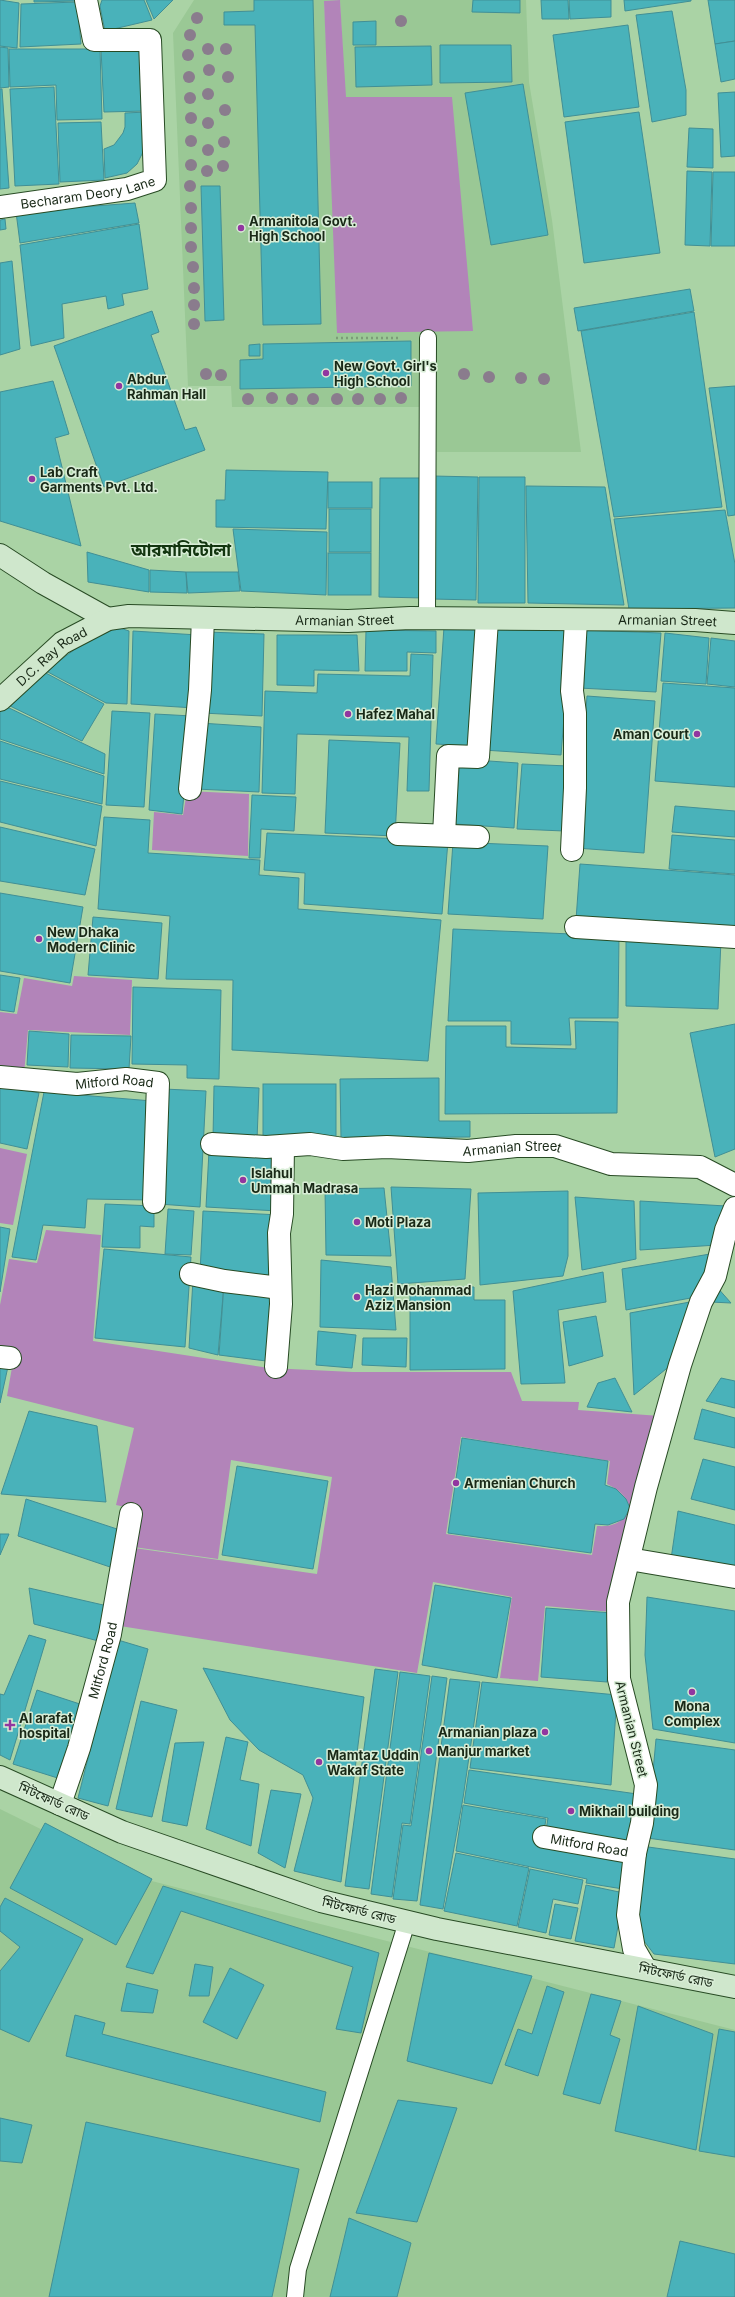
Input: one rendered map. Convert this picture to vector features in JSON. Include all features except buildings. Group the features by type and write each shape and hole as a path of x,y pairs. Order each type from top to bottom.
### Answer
{"street":[{"name":"Becharam Deory Lane","path":"0,207 126,189 155,180 150,40 94,40 86,0"},
{"path":"0,555 43,583 108,619"},
{"name":"Armanian Street","path":"108,619 129,616 348,621 427,618 487,620 695,620 735,623"},
{"path":"190,789 200,690 203,618"},
{"name":"D.C. Ray Road","path":"0,700 62,643 108,619"},
{"path":"444,836 448,756 478,758 487,620"},
{"path":"572,850 575,788 575,713 572,691 576,620"},
{"path":"398,834 478,837"},
{"path":"576,927 735,937"},
{"name":"Mitford Road","path":"0,1077 76,1084 126,1079 158,1083 154,1202"},
{"name":"Armanian Street","path":"212,1144 266,1148 310,1144 342,1149 387,1148 468,1151 516,1146 555,1146 611,1164 700,1167 735,1185"},
{"path":"276,1367 281,1304 279,1233 282,1214 283,1146"},
{"name":"Armanian Street","path":"645,1968 634,1949 628,1915 635,1853 642,1823 646,1785 619,1678 618,1602 646,1487 680,1365 701,1302 715,1276 726,1230 735,1208"},
{"path":"191,1274 224,1281 280,1288"},
{"name":"Mitford Road","path":"60,1804 79,1748 110,1634 131,1514"},
{"path":"629,1559 735,1577"},
{"name":"মিটফোর্ড রোড","path":"0,1777 122,1832 321,1901 407,1922 735,1987"},
{"name":"Mitford Road","path":"544,1837 635,1853"}],"lane":[{"path":"427,618 428,338"},
{"path":"295,2297 298,2269 407,1922"}],"path":[{"path":"336,338 428,338"}],"shaded area":[{"name":"Armanitola Govt. High School","path":"194,0 254,0 254,11 224,12 224,25 255,25 263,325 321,324 313,0 339,0 324,1 329,98 345,97 340,0 473,0 473,12 520,13 520,0 526,0 529,82 552,220 581,452 437,452 436,407 232,407 231,386 188,386 173,33","holes":["376,21 376,45 354,45 353,22","440,45 511,45 512,81 440,83","431,46 431,85 356,86 355,47","466,93 548,235 491,244","220,186 224,320 205,321 201,187","411,341 411,386 240,389 240,360 263,359 263,344","260,344 260,356 250,356 249,345"]},
{"path":"340,0 346,97 452,97 473,331 337,333 324,1"},
{"path":"187,791 249,794 248,856 152,850 154,812 183,815"},
{"path":"74,976 132,980 130,1035 28,1030 24,1074 0,1070 0,1012 17,1014 24,978 72,986"},
{"path":"0,1148 27,1154 13,1225 0,1223"},
{"path":"46,1230 101,1235 93,1341 269,1368 353,1372 511,1372 522,1401 579,1402 578,1410 660,1416 612,1612 545,1606 538,1681 500,1678 512,1597 433,1582 417,1673 120,1626 134,1548 317,1574 332,1477 231,1460 218,1559 134,1547 139,1510 116,1505 134,1428 7,1396 14,1356 0,1352 0,1305 9,1259 37,1263","holes":["461,1437 610,1461 607,1484 622,1494 627,1500 630,1509 620,1521 608,1526 597,1526 592,1555 446,1534"]},
{"path":"0,1809 140,1878 735,2030 735,2297 0,2297"}],"place":[{"name":"Armanitola Govt. High School","path":"241,228"},
{"name":"New Govt. Girl's High School","path":"326,373"},
{"name":"Abdur Rahman Hall","path":"119,386"},
{"name":"Lab Craft Garments Pvt. Ltd.","path":"32,479"},
{"name":"Hafez Mahal","path":"348,714"},
{"name":"Aman Court","path":"697,734"},
{"name":"New Dhaka Modern Clinic","path":"39,939"},
{"name":"Islahul Ummah Madrasa","path":"243,1180"},
{"name":"Moti Plaza","path":"357,1222"},
{"name":"Hazi Mohammad Aziz Mansion","path":"357,1297"},
{"name":"Armenian Church","path":"456,1483"},
{"name":"Mona Complex","path":"692,1692"},
{"name":"Al arafat hospital","path":"10,1725"},
{"name":"Armanian plaza","path":"545,1732"},
{"name":"Manjur market","path":"429,1751"},
{"name":"Mamtaz Uddin Wakaf State","path":"319,1762"},
{"name":"Mikhail building","path":"571,1811"}],"district":[{"name":"আরমানিটোলা","path":"181,550"}]}
